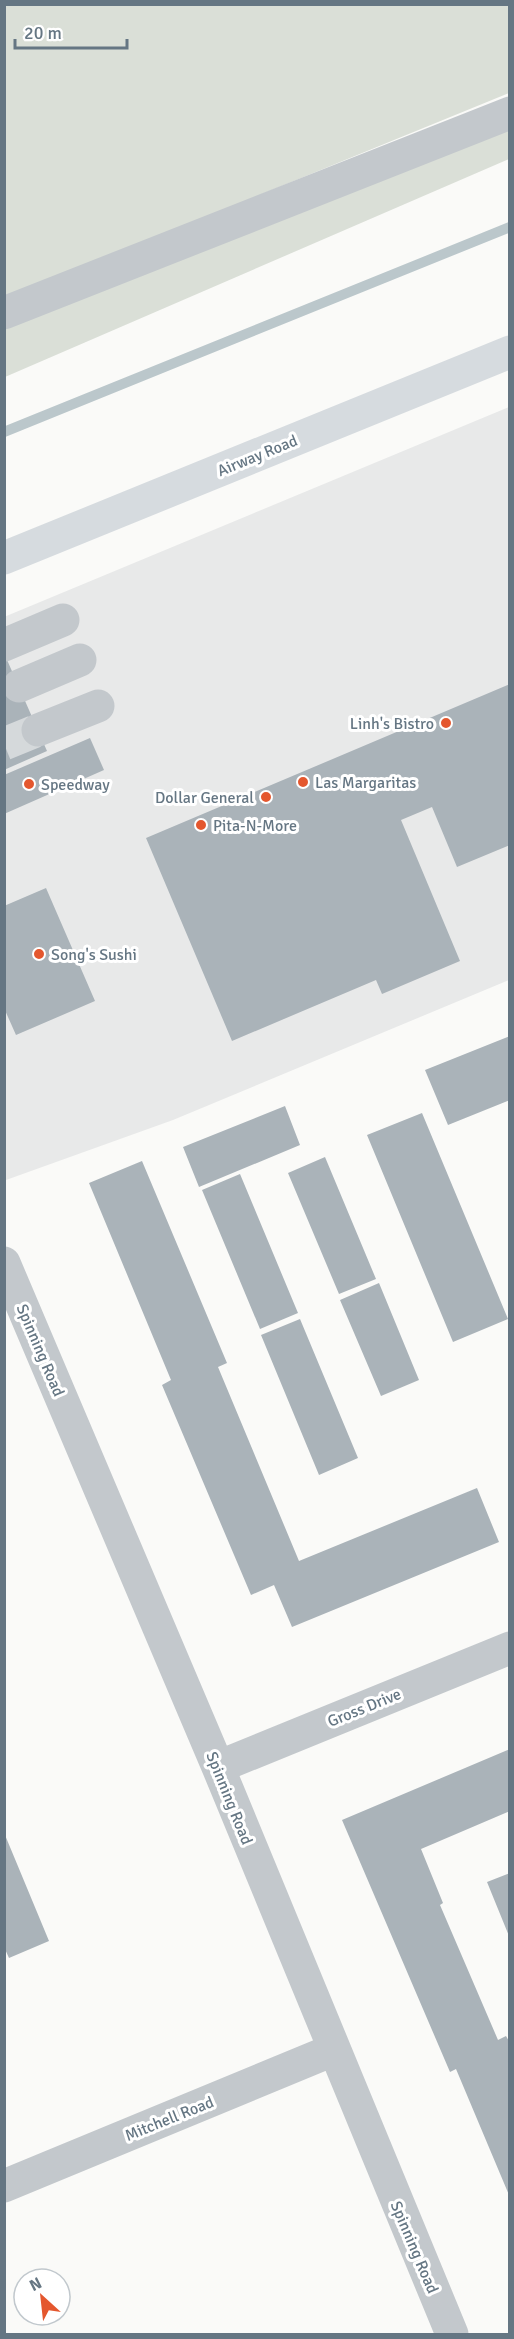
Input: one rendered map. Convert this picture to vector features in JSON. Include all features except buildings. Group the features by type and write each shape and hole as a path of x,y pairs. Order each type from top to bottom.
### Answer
{"main road":[{"name":"Airway Road","path":"4,558 510,352"}],"street":[{"path":"4,313 510,113"},
{"path":"4,645 63,620"},
{"path":"19,686 80,660"},
{"path":"38,730 98,705"},
{"name":"Spinning Road","path":"4,1263 218,1767 452,2334"},
{"name":"Gross Drive","path":"218,1767 510,1648"},
{"name":"Mitchell Road","path":"4,2186 333,2050"}],"shaded area":[{"path":"5,5 509,5 509,93 5,299"},
{"path":"509,120 509,159 5,377 5,327"},
{"path":"509,407 509,980 173,1120 6,1180 4,617"}],"waterway":[{"path":"4,432 510,227"}],"tunnel":[{"path":"4,744 38,730"}],"place":[{"name":"Linh's Bistro","path":"446,723"},
{"name":"Las Margaritas","path":"303,782"},
{"name":"Speedway","path":"29,784"},
{"name":"Dollar General","path":"266,797"},
{"name":"Pita-N-More","path":"201,825"},
{"name":"Song's Sushi","path":"39,954"}]}
